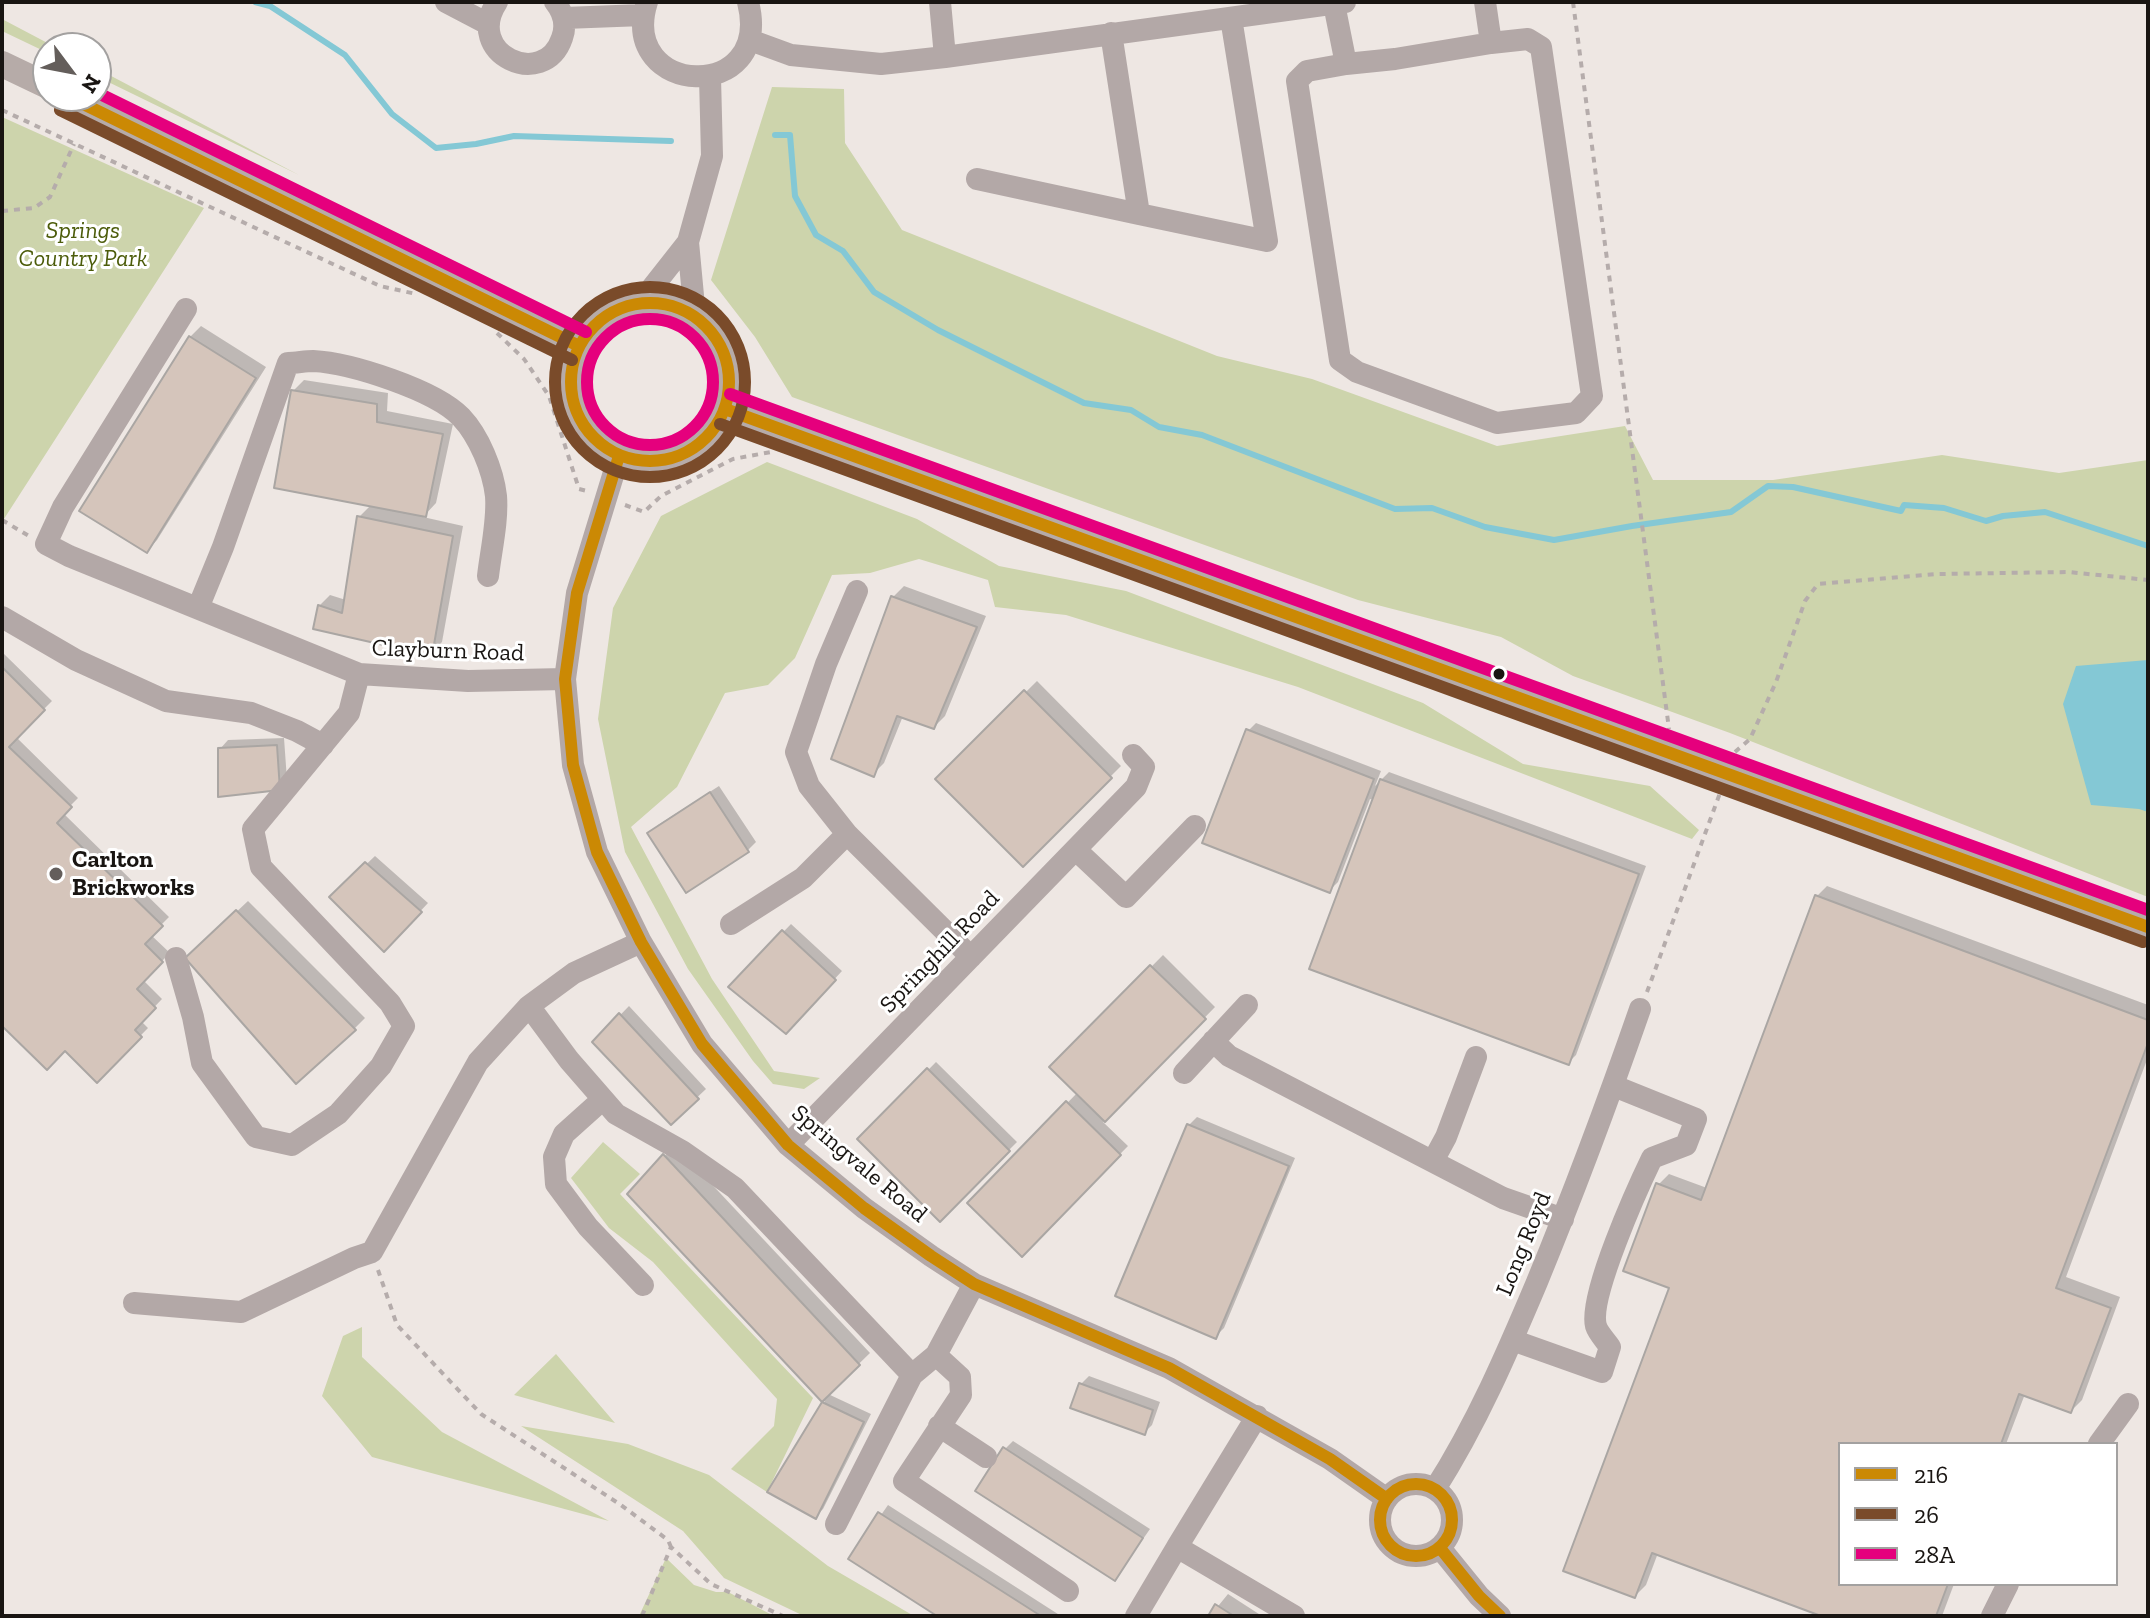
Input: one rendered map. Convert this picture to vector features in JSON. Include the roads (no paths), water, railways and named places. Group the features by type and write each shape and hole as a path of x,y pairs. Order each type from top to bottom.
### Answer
{"main road":[{"path":"2,64 32,78"},
{"path":"100,112 579,346"},
{"path":"640,303 659,303 678,308 695,317 714,334 726,357 730,383 725,409 708,436 682,455 661,461 640,461 619,456 593,437 575,410 571,378 579,346 590,330 621,308 640,303"},
{"path":"725,409 1722,785 2148,927"}],"street":[{"path":"446,2 488,24"},
{"path":"497,2 488,24 494,46 512,61 535,63 555,51 568,10 645,8 643,33 649,50 660,64 692,78 710,77 727,69 741,57 750,40 753,20 748,2"},
{"path":"940,2 945,57"},
{"path":"1485,2 1491,43"},
{"path":"750,40 791,55 881,64 1231,18 1278,6 1339,3 1346,64"},
{"path":"977,179 1267,241 1231,18"},
{"path":"1111,33 1139,214"},
{"path":"1528,39 1541,47 1592,396 1576,413 1497,423 1357,372 1340,360 1297,81 1307,71 1346,64 1528,39"},
{"path":"695,317 688,242 712,156 710,77"},
{"path":"640,303 688,242"},
{"name":"Clayburn Road","path":"186,309 63,507 46,544 359,674 468,681 565,679"},
{"path":"198,608 223,547 288,363 313,361 364,371 404,384 461,417 483,451 496,495 488,576"},
{"name":"Springvale Road","path":"619,456 577,593 565,679 573,765 597,852 641,942 702,1044 788,1145 864,1208 974,1284 1169,1368 1330,1459 1387,1499"},
{"path":"857,591 826,664 796,752 809,786 847,834 971,957"},
{"path":"2,617 76,660 166,701 251,713 323,745"},
{"path":"176,958 202,1063 256,1137 292,1145 338,1114 381,1066 404,1026 390,1003 261,867 253,829 349,713 359,674"},
{"name":"Springhill Road","path":"788,1145 1136,787 1144,767 1133,755"},
{"path":"1076,850 1126,897 1195,826"},
{"path":"731,924 803,878 847,834"},
{"path":"134,1303 241,1312 372,1252 478,1062 529,1006 574,973 641,942"},
{"path":"1184,1073 1247,1005"},
{"path":"529,1006 569,1060 616,1114 682,1151 735,1188 912,1375"},
{"name":"Long Royd","path":"1435,1489 1459,1451 1512,1340 1563,1219 1640,1009"},
{"path":"1213,1041 1229,1056 1503,1198 1563,1219"},
{"path":"1433,1161 1446,1137 1476,1057"},
{"path":"1512,1340 1602,1372 1610,1347 1596,1326 1596,1305 1626,1212 1652,1158 1686,1145 1696,1119 1614,1086"},
{"path":"603,1099 564,1134 554,1157 556,1184 588,1227 643,1285"},
{"path":"836,1524 912,1375 936,1355 974,1284"},
{"path":"936,1355 960,1377 961,1395 904,1481 1068,1591"},
{"path":"2100,1442 2128,1404"},
{"path":"1136,1616 1257,1416"},
{"path":"939,1426 986,1457"},
{"path":"1414,1484 1435,1489 1448,1503 1452,1522 1440,1548 1431,1553 1410,1556 1391,1547 1381,1529 1382,1508 1387,1499 1404,1486 1414,1484"},
{"path":"1177,1547 1294,1616"},
{"path":"1440,1548 1479,1596 1500,1616"},
{"path":"1992,1616 2007,1586"}],"water":[{"path":"2148,660 2148,812 2091,805 2063,704 2076,666"}],"waterway":[{"path":"255,2 270,6 345,55 392,114 436,148 514,136 671,141"},
{"path":"775,135 790,135 795,196 816,235 843,251 874,292 938,330 1084,403 1131,410 1159,427 1202,435 1395,509 1432,508 1485,527 1554,540 1731,512 1768,486 1793,487 1901,511 1904,505 1944,508 1986,521 2045,512 2148,546"}],"place":[{"name":"Carlton Brickworks","path":"56,874"}],"park label":[{"name":"Springs Country Park","path":"83,245"}]}
